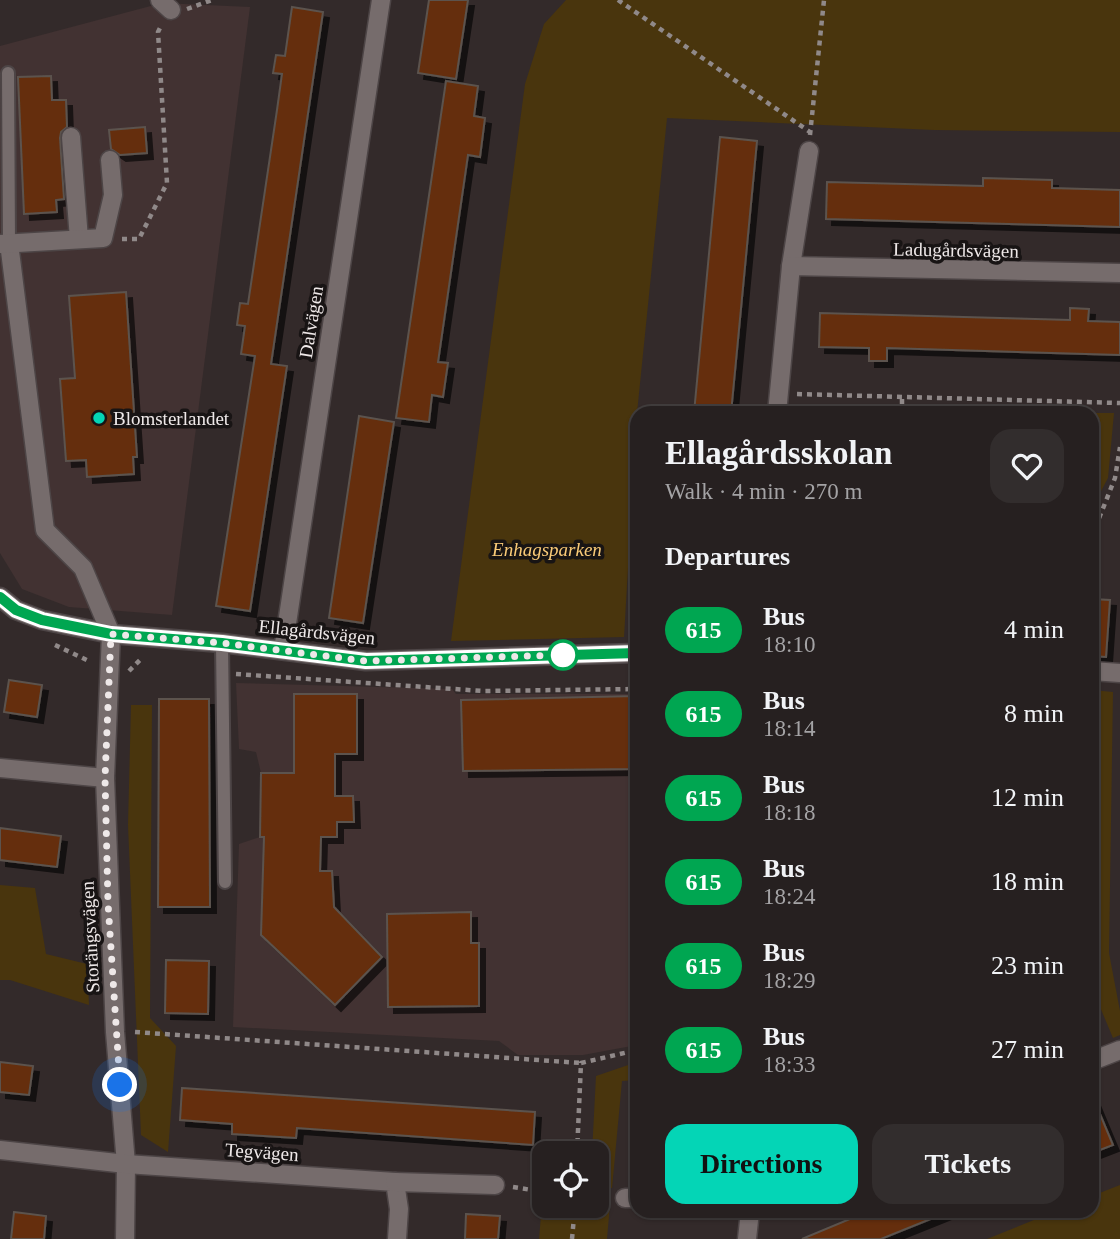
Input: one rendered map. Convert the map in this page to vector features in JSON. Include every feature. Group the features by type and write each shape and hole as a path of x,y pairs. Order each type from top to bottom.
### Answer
{"street":[{"name":"Dalvägen","path":"283,650 380,0"},
{"path":"71,137 79,239"},
{"path":"778,406 791,267 810,142"},
{"path":"110,160 113,195 103,238 4,244 45,530 83,568 111,634"},
{"name":"Ladugårdsvägen","path":"791,267 1120,273"},
{"name":"Ellagårdsvägen","path":"0,597 16,610 42,620 111,634 222,643 366,661 630,653"},
{"name":"Storängsvägen","path":"111,634 105,778 115,1032 127,1164 125,1239"},
{"path":"1099,672 1120,673"},
{"path":"0,768 105,778"},
{"path":"1099,1058 1120,1050"},
{"name":"Tegvägen","path":"0,1150 127,1164 395,1182 495,1185"},
{"path":"395,1182 399,1209 397,1239"},
{"path":"747,1239 749,1218"}],"lane":[{"path":"4,244 8,73"},
{"path":"222,643 225,882"}],"path":[{"path":"103,238 139,239 167,183 158,32 165,5 192,9 212,0"},
{"path":"618,0 810,142"},
{"path":"810,142 824,0"},
{"path":"779,394 1120,403"},
{"path":"902,399 902,406"},
{"path":"1099,518 1115,478 1120,447"},
{"path":"222,673 483,691 630,689"},
{"path":"133,1032 581,1063 630,1052"},
{"path":"578,1141 581,1063"},
{"path":"495,1185 532,1190"},
{"path":"572,1239 574,1218"}],"shaded area":[{"path":"162,3 250,7 172,615 69,607 22,589 0,553 0,46"},
{"path":"236,683 452,689 456,694 630,694 630,1046 583,1055 518,1055 499,1041 233,1027 239,844 260,837 261,773 256,752 239,749"}],"green space":[{"name":"Enhagsparken","path":"566,0 1120,0 1120,132 934,130 667,118 638,406 630,406 630,534 624,637 451,641 525,84 544,24"},
{"path":"1099,413 1114,413 1108,478 1099,495"},
{"path":"1099,691 1113,692 1109,953 1120,1011 1120,1035 1113,1038 1099,1005"},
{"path":"131,705 152,705 150,1018 176,1046 168,1152 141,1135 128,825"},
{"path":"0,885 35,888 46,954 87,964 89,1005 10,980 0,980"},
{"path":"630,1064 630,1080 622,1081 612,1188 609,1188 609,1141 593,1141 596,1076"},
{"path":"1120,1185 1120,1239 987,1239 1039,1218 1099,1218 1099,1193"},
{"path":"541,1218 609,1218 607,1239 539,1239"}],"building":[{"path":"429,0 468,0 456,79 418,73"},
{"path":"292,7 323,12 271,364 287,366 250,611 216,606 255,356 241,354 245,326 237,325 240,303 248,304 277,110 282,74 273,73 276,55 285,56"},
{"path":"51,76 52,100 66,100 67,127 61,132 60,138 64,199 56,200 57,212 24,214 18,77"},
{"path":"446,81 478,86 474,116 485,118 480,157 468,155 438,362 448,363 443,397 432,395 429,422 396,418"},
{"path":"145,127 147,153 120,155 111,149 109,130"},
{"path":"720,137 757,141 732,406 695,406"},
{"path":"983,178 1052,180 1052,188 1120,190 1120,227 826,219 827,182 983,186"},
{"name":"Blomsterlandet","path":"126,292 137,457 133,457 134,474 87,477 86,460 66,461 60,379 75,378 69,296"},
{"path":"1070,308 1089,309 1088,321 1120,322 1120,355 887,348 887,361 869,361 869,348 819,347 820,313 1070,320"},
{"path":"359,416 394,422 363,623 329,618"},
{"path":"1099,599 1110,600 1106,657 1099,656"},
{"path":"9,680 42,685 37,717 4,712"},
{"path":"294,694 357,694 357,754 335,754 335,796 353,796 354,822 337,822 337,837 321,837 320,871 332,871 334,907 382,957 335,1005 261,935 264,837 260,837 261,773 294,773"},
{"path":"630,696 630,769 463,771 461,700"},
{"path":"159,699 209,699 210,907 158,907"},
{"path":"0,828 61,836 57,867 0,860"},
{"path":"471,912 471,943 479,943 479,1006 388,1007 387,914"},
{"path":"166,960 209,961 208,1014 165,1013"},
{"path":"0,1062 33,1066 29,1095 0,1092"},
{"path":"182,1088 535,1112 532,1145 297,1128 296,1138 232,1134 232,1124 180,1120"},
{"path":"1099,1112 1113,1145 1099,1150"},
{"path":"14,1212 46,1216 44,1239 11,1239"},
{"path":"466,1214 500,1216 498,1239 465,1239"},
{"path":"852,1218 933,1218 881,1239 802,1239"}],"bus line":[{"name":"615","path":"0,597 16,610 42,620 111,634 222,643 366,661 630,653"}],"place":[{"name":"Blomsterlandet","path":"99,418"}],"route":[{"path":"120,1085 108,903 105,778 111,634 222,643 366,661 563,655"}]}
